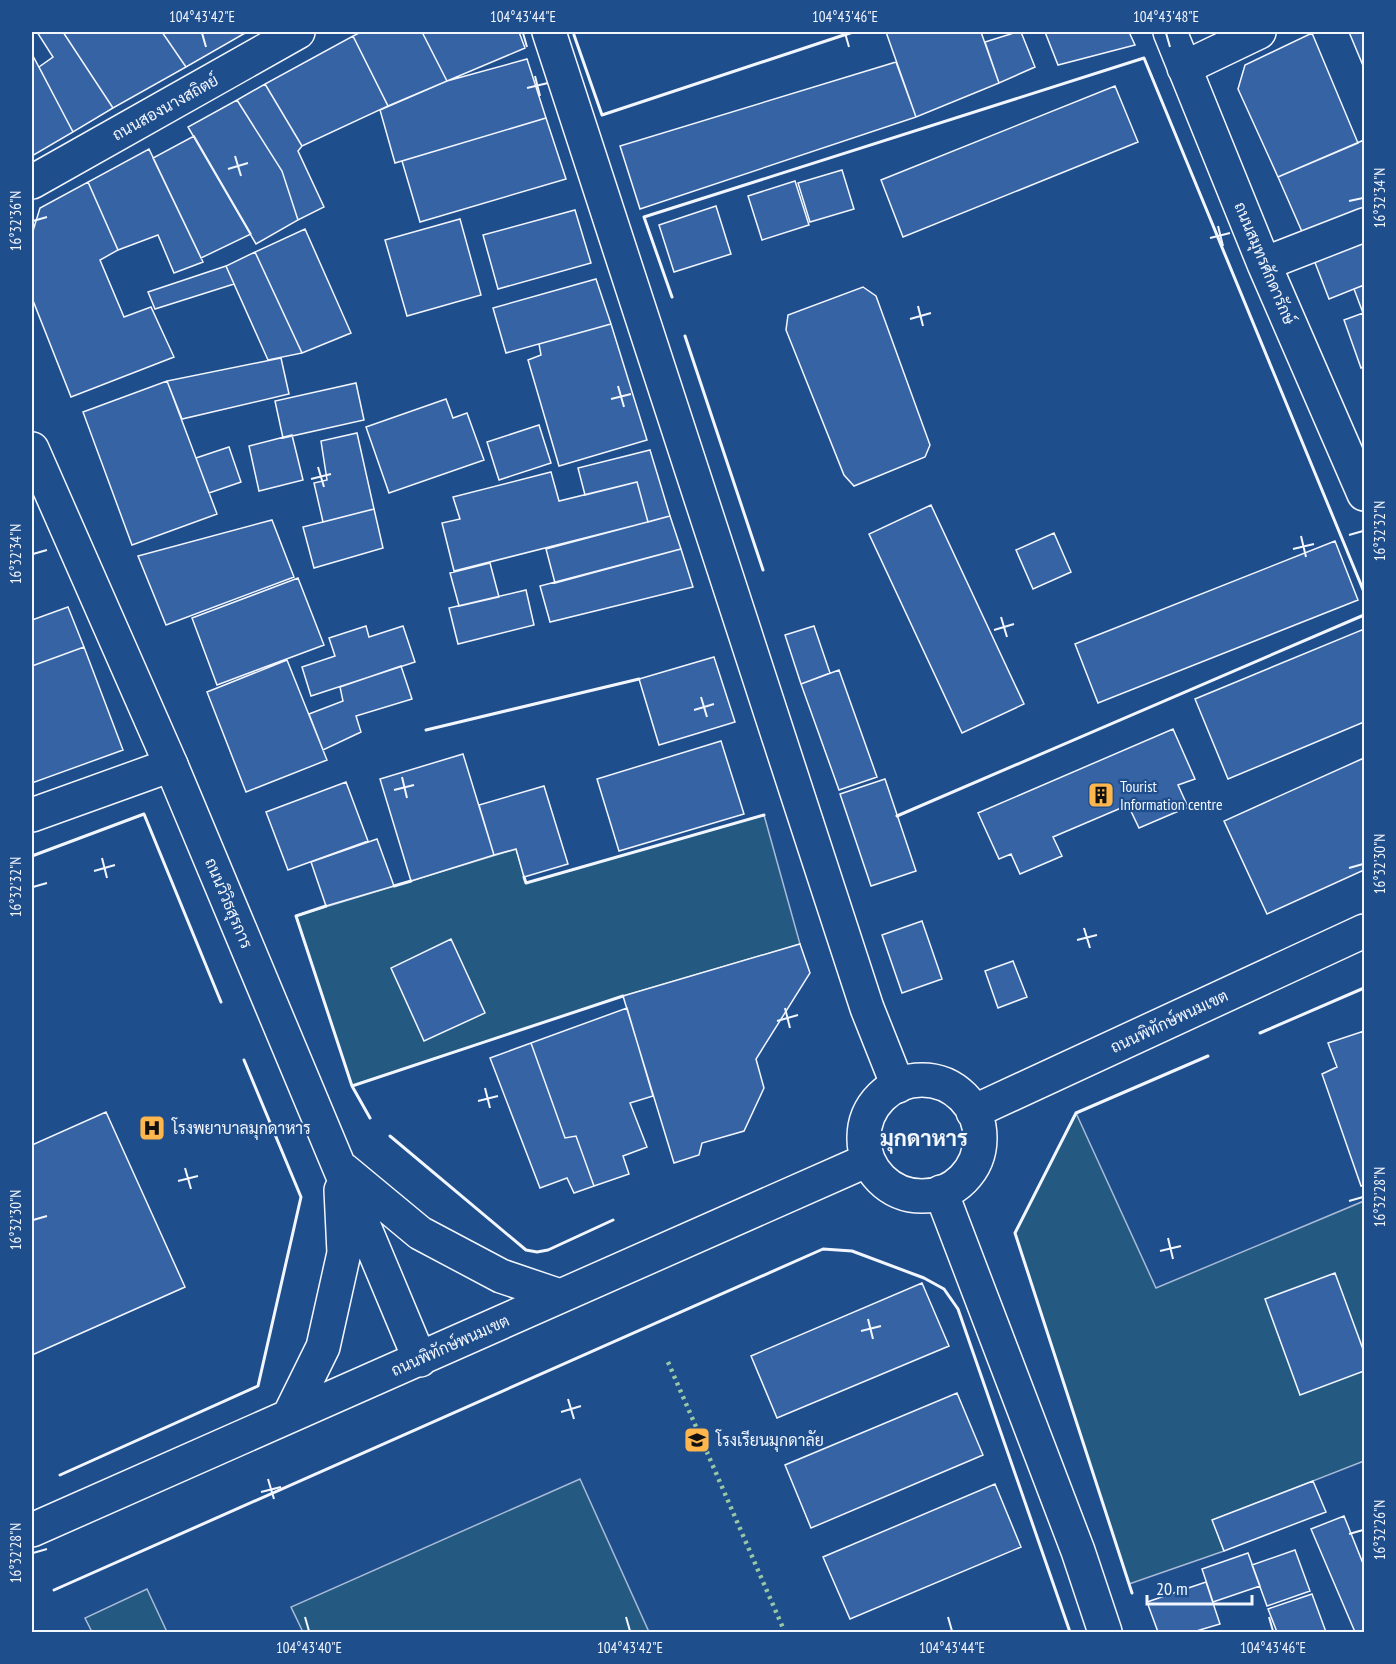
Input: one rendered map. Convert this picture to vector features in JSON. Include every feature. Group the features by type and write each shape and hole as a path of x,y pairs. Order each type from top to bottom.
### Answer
{"main road":[{"name":"ถนนสองนางสถิตย์","path":"32,182 298,32"},
{"path":"549,32 867,1008 898,1086"},
{"name":"ถนนสมุทรศักดารักษ์","path":"1170,32 1264,264 1365,494"},
{"path":"1184,68 1259,32"},
{"path":"1264,264 1365,225"},
{"name":"ถนนวิวิธสุรการ","path":"32,449 171,765 420,1360"},
{"path":"32,815 171,765"},
{"name":"ถนนพิทักษ์พนมเขต","path":"973,1112 1365,931"},
{"path":"927,1080 947,1086 963,1098 973,1112 980,1142 974,1165 961,1181 941,1192 932,1195 908,1195 890,1187 871,1167 868,1160 864,1149 864,1130 870,1111 887,1091 898,1086 905,1082 927,1080"},
{"name":"ถนนพิทักษ์พนมเขต","path":"32,1530 868,1160"},
{"path":"340,1167 420,1233 501,1276 560,1296"},
{"path":"290,1414 323,1347 344,1254 340,1167"},
{"path":"941,1192 1078,1551 1105,1632"}],"shaded area":[{"path":"764,815 800,944 623,996 352,1086 296,916 516,849 526,883"},
{"path":"1076,1113 1156,1288 1364,1201 1364,1461 1213,1520 1224,1551 1129,1584 1015,1233"},
{"path":"580,1479 649,1632 303,1632 291,1607"},
{"path":"147,1589 167,1632 92,1632 85,1618"}],"building":[{"path":"37,32 63,32 113,108 73,132 39,67 53,57"},
{"path":"63,32 162,32 186,67 113,108"},
{"path":"162,32 247,32 186,67"},
{"path":"361,32 422,32 447,81 388,106 353,36"},
{"path":"422,32 519,32 525,48 447,81"},
{"path":"886,32 981,32 999,83 916,117"},
{"path":"1021,32 1035,67 999,83 985,42"},
{"path":"1045,32 1129,32 1135,45 1058,65"},
{"path":"1349,32 1364,32 1364,68"},
{"path":"1312,33 1358,143 1278,177 1238,89 1245,65"},
{"path":"353,36 388,106 302,146 265,84"},
{"path":"32,54 73,132 32,156"},
{"path":"527,59 546,118 395,163 380,110 447,81"},
{"path":"896,62 916,117 640,209 620,146"},
{"path":"265,84 302,146 298,151 324,207 298,220 282,171 237,100"},
{"path":"1115,86 1138,142 903,237 881,180"},
{"path":"237,100 282,171 298,220 256,244 188,127"},
{"path":"546,118 566,179 420,222 402,161"},
{"path":"194,136 251,234 201,258 153,158"},
{"path":"1364,140 1364,209 1303,234 1278,177"},
{"path":"149,149 203,262 174,273 158,235 118,250 88,182"},
{"path":"842,170 854,209 810,222 798,183"},
{"path":"795,181 809,225 762,240 748,196"},
{"path":"88,182 118,250 100,260 124,317 151,307 174,357 71,397 32,298 32,234 40,208"},
{"path":"716,206 731,254 674,272 659,225"},
{"path":"575,210 591,263 498,289 483,235"},
{"path":"460,219 481,295 407,316 385,240"},
{"path":"305,229 351,333 302,353 255,252"},
{"path":"1364,241 1364,285 1329,299 1314,260"},
{"path":"255,252 302,353 268,360 226,266"},
{"path":"226,266 234,284 155,309 148,292"},
{"path":"596,279 611,324 506,353 493,308"},
{"path":"1364,285 1364,313 1363,313 1354,289"},
{"path":"863,287 876,296 930,445 925,457 854,486 844,475 786,330 788,315"},
{"path":"1363,313 1364,366 1361,368 1344,320"},
{"path":"611,324 647,440 559,466 528,360 541,355 539,344"},
{"path":"281,358 289,394 182,419 167,381"},
{"path":"167,381 217,514 132,545 83,412"},
{"path":"356,383 364,420 283,438 275,401"},
{"path":"446,399 453,418 467,413 484,460 389,493 366,427"},
{"path":"539,425 551,463 499,480 487,442"},
{"path":"357,433 374,509 323,522 314,483 327,480 321,441"},
{"path":"292,435 303,480 259,491 249,446"},
{"path":"229,447 241,482 209,493 196,458"},
{"path":"650,450 670,516 648,522 637,482 585,495 578,468"},
{"path":"551,472 559,501 637,482 648,522 454,571 442,523 460,519 453,497"},
{"path":"931,505 1024,704 962,733 869,534"},
{"path":"374,509 383,548 314,568 303,527"},
{"path":"670,516 681,549 555,583 546,549"},
{"path":"272,520 294,577 166,625 138,556"},
{"path":"1054,533 1071,572 1033,589 1016,550"},
{"path":"1335,541 1358,600 1098,703 1075,644"},
{"path":"681,549 693,587 550,622 540,586"},
{"path":"490,563 499,597 459,606 450,573"},
{"path":"298,578 324,645 217,685 192,618"},
{"path":"526,590 534,625 458,644 449,608"},
{"path":"68,607 84,647 32,666 32,620"},
{"path":"366,626 369,637 403,626 415,662 311,696 302,667 335,656 329,638"},
{"path":"814,626 830,673 801,684 785,635"},
{"path":"1364,629 1364,722 1228,779 1195,699"},
{"path":"84,647 123,750 32,783 32,666"},
{"path":"714,657 735,722 659,745 639,679"},
{"path":"287,660 327,760 246,792 207,692"},
{"path":"401,666 412,699 356,716 361,732 323,750 309,714 343,701 340,687"},
{"path":"839,670 877,777 839,790 801,684"},
{"name":"Tourist Information centre","path":"1173,729 1195,779 1178,785 1188,807 1139,828 1128,805 1053,837 1062,856 1020,874 1011,854 999,859 978,813"},
{"path":"721,741 744,814 619,851 597,779"},
{"path":"463,754 494,855 411,881 380,779"},
{"path":"1364,758 1364,870 1267,914 1224,821"},
{"path":"885,779 916,871 871,886 840,794"},
{"path":"346,782 368,841 288,870 266,812"},
{"path":"544,786 568,864 524,877 516,849 494,855 479,805"},
{"path":"377,839 394,886 326,906 311,862"},
{"path":"922,921 942,979 902,993 882,935"},
{"path":"451,939 485,1013 424,1041 391,968"},
{"path":"800,944 810,973 756,1059 764,1088 744,1131 702,1143 699,1155 674,1163 623,996"},
{"path":"1013,961 1027,997 998,1008 985,971"},
{"path":"627,1008 653,1096 630,1103 647,1147 623,1156 629,1174 594,1186 576,1136 565,1138 531,1043"},
{"path":"1364,1031 1364,1185 1361,1186 1322,1074 1337,1067 1328,1043"},
{"path":"531,1043 565,1138 576,1136 594,1186 574,1193 567,1178 540,1188 490,1058"},
{"path":"106,1112 185,1287 32,1355 32,1145"},
{"path":"1335,1273 1364,1352 1364,1371 1300,1395 1265,1299"},
{"path":"922,1283 949,1346 777,1418 751,1356"},
{"path":"957,1393 983,1455 811,1528 785,1465"},
{"path":"1313,1481 1326,1512 1224,1551 1212,1520"},
{"path":"995,1484 1021,1547 850,1619 823,1557"},
{"path":"1344,1516 1364,1566 1364,1632 1355,1632 1311,1529"},
{"path":"1295,1550 1310,1591 1267,1606 1252,1565"},
{"path":"1248,1553 1260,1586 1213,1602 1202,1569"},
{"path":"1206,1582 1220,1624 1193,1632 1158,1632 1147,1602"},
{"path":"1312,1594 1326,1632 1277,1632 1268,1609"}],"hedge":[{"path":"668,1362 783,1628"}],"wall":[{"path":"574,35 602,115 853,32"},
{"path":"672,297 644,217 1144,58 1364,592"},
{"path":"685,336 763,570"},
{"path":"897,816 1364,615"},
{"path":"426,730 639,679"},
{"path":"32,856 144,814 221,1002"},
{"path":"524,877 526,883 764,815"},
{"path":"394,886 411,881"},
{"path":"326,906 296,916 352,1086"},
{"path":"1260,1033 1364,988"},
{"path":"370,1118 352,1086 623,996"},
{"path":"1132,1593 1015,1233 1076,1113 1208,1056"},
{"path":"60,1475 258,1386 301,1197 244,1060"},
{"path":"390,1136 526,1250 537,1252 548,1250 613,1220"},
{"path":"54,1590 823,1249 852,1251 924,1278 944,1289 958,1309 1070,1632"}],"place":[{"name":"Tourist Information centre","path":"1101,795"},
{"name":"โรงพยาบาลมุกดาหาร","path":"152,1128"},
{"name":"โรงเรียนมุกดาลัย","path":"697,1440"}],"district":[{"name":"มุกดาหาร","path":"924,1138"}]}
